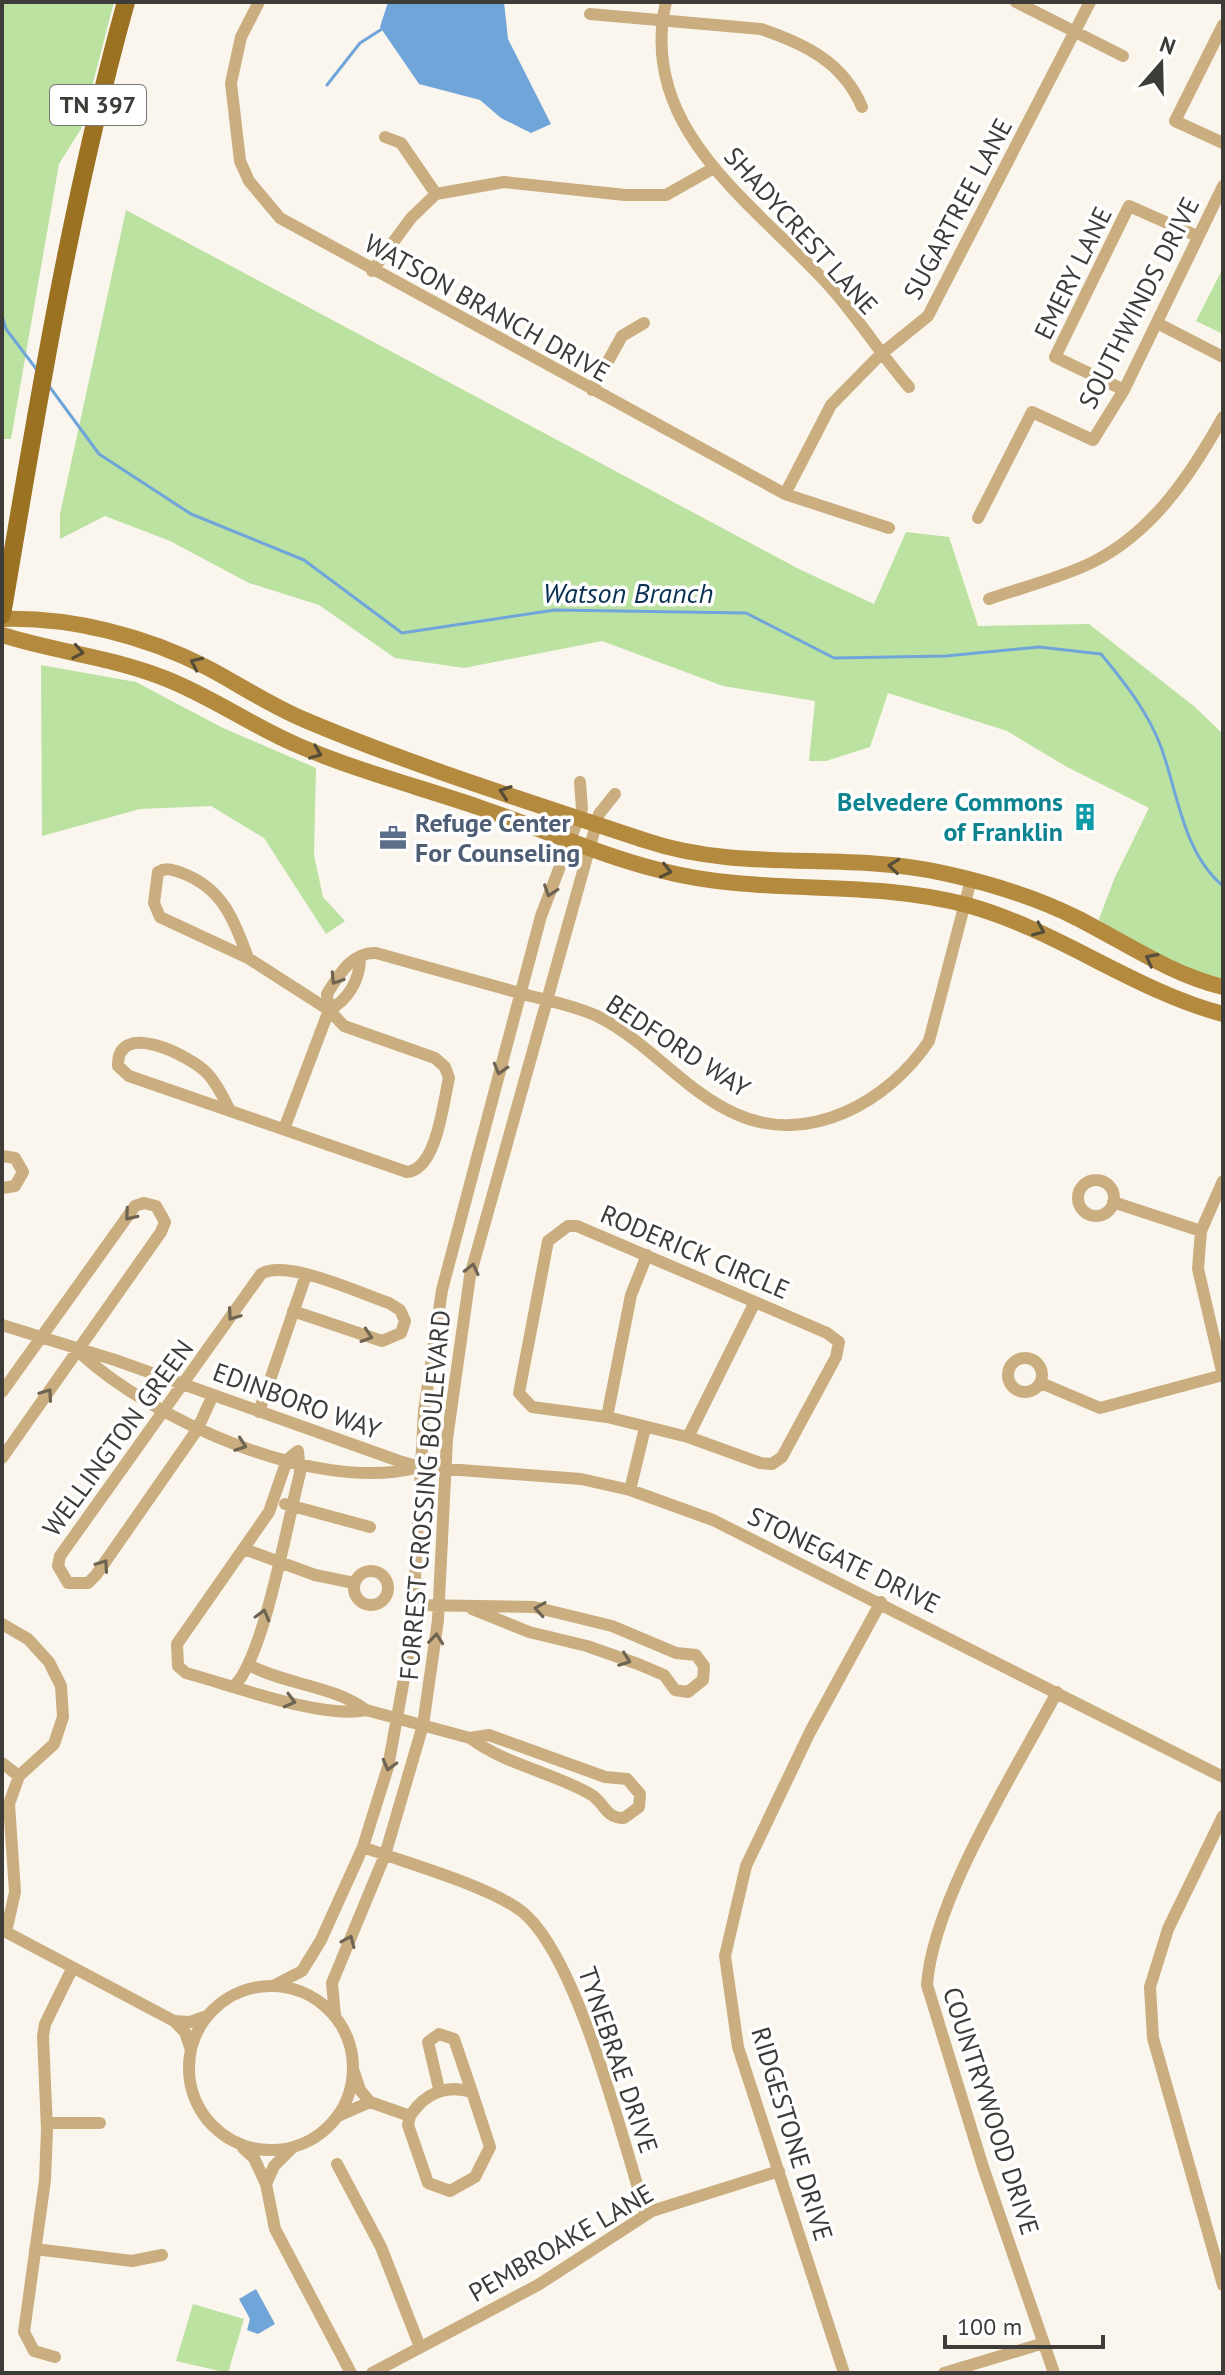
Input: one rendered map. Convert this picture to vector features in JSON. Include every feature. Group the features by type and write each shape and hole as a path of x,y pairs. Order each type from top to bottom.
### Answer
{"main road":[{"name":"TN 397","path":"2,617 54,306 96,112 126,2"},
{"path":"2,617 35,618 137,639 207,668 302,719 653,843 715,856 779,862 887,865 971,880 1046,904 1168,968 1223,987"},
{"path":"2,635 130,665 169,680 294,744 345,765 658,870 713,881 781,889 887,892 965,905 1036,929 1157,991 1223,1014"}],"street":[{"name":"WATSON BRANCH DRIVE","path":"259,2 241,37 233,70 240,161 249,181 280,218 785,494 889,528"},
{"name":"SHADYCREST LANE","path":"666,2 662,22 670,93 712,169 834,291 909,387"},
{"path":"1016,2 1123,56"},
{"name":"SUGARTREE LANE","path":"785,494 831,405 881,354 928,316 1090,2"},
{"path":"590,14 761,29 793,40 851,82 862,107"},
{"path":"1223,25 1175,121 1223,143"},
{"path":"385,137 401,143 436,194"},
{"path":"372,271 411,218 436,194 504,182 625,195 666,195 712,169"},
{"name":"SOUTHWINDS DRIVE","path":"978,518 1032,412 1093,440 1124,390 1223,186"},
{"name":"EMERY LANE","path":"1124,390 1055,357 1129,206 1197,236"},
{"path":"592,390 622,336 644,323"},
{"path":"1157,323 1223,357"},
{"path":"989,599 1093,562 1123,542 1163,506 1192,472 1223,417"},
{"name":"FORREST CROSSING BOULEVARD","path":"273,1986 302,1971 312,1956 363,1847 400,1718 414,1605 420,1467 430,1360 442,1290 541,916 582,809 580,782"},
{"name":"FORREST CROSSING BOULEVARD","path":"335,2016 332,1983 385,1855 423,1725 438,1606 453,1379 470,1276 545,998 599,814 615,794"},
{"path":"230,1111 206,1072 185,1056 137,1041 125,1045 120,1052 118,1066 129,1076 230,1111 284,1129 407,1172 419,1169 430,1156 449,1078 445,1067 435,1058 344,1026 329,1010 248,958 160,917 154,903 158,872 170,869 212,887 237,928 248,958"},
{"name":"BEDFORD WAY","path":"284,1129 329,1010 327,994 347,962 365,953 376,953 545,998 598,1017 737,1115 781,1123 829,1119 864,1104 890,1086 914,1063 929,1041 971,880"},
{"path":"2,1156 15,1158 23,1172 15,1186 2,1188"},
{"path":"1041,1383 1100,1408 1223,1375 1198,1269 1201,1231 1223,1181"},
{"path":"1113,1202 1201,1231"},
{"path":"2,1392 135,1206 144,1203 156,1206 165,1222 161,1232 2,1458"},
{"name":"RODERICK CIRCLE","path":"577,1226 647,1255 827,1333 839,1342 836,1357 778,1461 760,1463 688,1437 607,1417 532,1407 519,1393 548,1241 561,1229 577,1226"},
{"path":"607,1417 631,1295 647,1255"},
{"name":"WELLINGTON GREEN","path":"213,1395 197,1430 96,1575 88,1583 68,1583 58,1566 60,1556 261,1274 281,1267 306,1275 400,1310 405,1321 401,1333 394,1339 382,1341 293,1311"},
{"path":"259,1412 306,1275"},
{"path":"688,1437 755,1302"},
{"name":"EDINBORO WAY","path":"2,1325 185,1384 420,1467"},
{"name":"EDINBORO WAY","path":"78,1351 161,1412 197,1430 287,1460 300,1458 399,1472 420,1467"},
{"path":"234,1686 249,1665 291,1506 305,1428"},
{"path":"630,1490 645,1428"},
{"path":"287,1460 274,1501 177,1644 178,1666 186,1673 316,1708 354,1713 366,1710"},
{"name":"STONEGATE DRIVE","path":"420,1467 547,1475 630,1490 713,1520 1223,1777"},
{"path":"274,1501 370,1527"},
{"path":"244,1549 277,1562 354,1583"},
{"name":"RIDGESTONE DRIVE","path":"844,2373 738,2047 725,1956 730,1923 746,1866 810,1732 881,1602"},
{"path":"414,1605 472,1609 534,1607 577,1616 612,1626 667,1649 696,1655 704,1666 703,1680 694,1690 681,1692 670,1686 664,1675 571,1642 529,1632 472,1609"},
{"path":"571,1642 577,1616"},
{"path":"3,1622 28,1639 49,1662 61,1686 63,1717 54,1744 19,1776 8,1813 15,1892 6,1932 17,1941 174,2021 185,2032 191,2050 190,2078 197,2104 221,2133 254,2158 266,2184 275,2229 351,2373"},
{"path":"658,1673 667,1649"},
{"path":"249,1665 264,1674 335,1695 366,1710 470,1738 486,1750 596,1798 606,1812 617,1818 630,1816 639,1807 640,1794 633,1782 605,1777 489,1735 470,1738"},
{"name":"COUNTRYWOOD DRIVE","path":"1054,2373 983,2167 927,1985 928,1964 955,1888 1057,1692"},
{"path":"2,1763 19,1776"},
{"path":"596,1798 605,1777"},
{"path":"1223,1816 1168,1929 1150,1987 1153,2038 1223,2285"},
{"name":"TYNEBRAE DRIVE","path":"363,1847 519,1908 555,1949 572,1986 646,2214"},
{"path":"55,2357 34,2351 24,2332 45,2180 47,2123 43,2036 45,2024 72,1969"},
{"path":"174,2021 190,2022 207,2016 237,1993 273,1986 296,1990 317,2000 335,2016 349,2041 360,2090 370,2102 410,2116"},
{"path":"191,2050 207,2016"},
{"path":"439,2089 428,2042 439,2034 454,2039 472,2092 490,2147 475,2177 450,2191 428,2183 408,2125 410,2116 439,2089 459,2088 472,2092"},
{"path":"338,2116 350,2094 354,2069"},
{"path":"237,2143 274,2150 293,2147 310,2141 338,2116 370,2102"},
{"path":"47,2123 100,2123"},
{"path":"266,2184 274,2166 293,2147"},
{"path":"337,2164 381,2247 420,2347"},
{"name":"PEMBROAKE LANE","path":"372,2373 538,2285 646,2214 779,2171"},
{"path":"35,2249 132,2261 162,2255"},
{"path":"944,2373 1044,2343"}],"green space":[{"path":"2,2 114,2 81,129 59,164 11,439 2,439"},
{"path":"126,210 799,569 874,604 906,532 949,537 978,626 1089,624 1195,707 1223,734 1223,987 1110,936 1099,919 1115,877 1149,808 1067,767 1007,731 888,693 870,747 826,761 809,761 815,701 723,686 602,641 464,668 395,658 319,605 249,583 170,541 105,516 60,539 60,514"},
{"path":"1223,271 1223,334 1196,321"},
{"path":"41,665 136,682 223,728 316,768 314,855 323,897 345,921 326,934 264,838 211,806 140,809 42,836"},
{"path":"193,2304 244,2319 228,2373 176,2361"}],"water":[{"path":"388,2 504,2 508,39 551,124 531,133 501,118 480,100 419,84 380,27"},
{"path":"256,2289 275,2324 258,2334 247,2330 250,2319 239,2299"}],"waterway":[{"path":"327,85 360,43 382,29"},
{"name":"Watson Branch","path":"2,316 6,329 37,370"},
{"name":"Watson Branch","path":"49,386 99,454 191,514 304,560 402,633 555,610 746,613 834,658 946,656 1039,647 1101,654 1150,722 1190,840 1199,857 1223,886"}],"place":[{"name":"Belvedere Commons of Franklin","path":"1085,817"},
{"name":"Refuge Center For Counseling","path":"393,838"}]}
